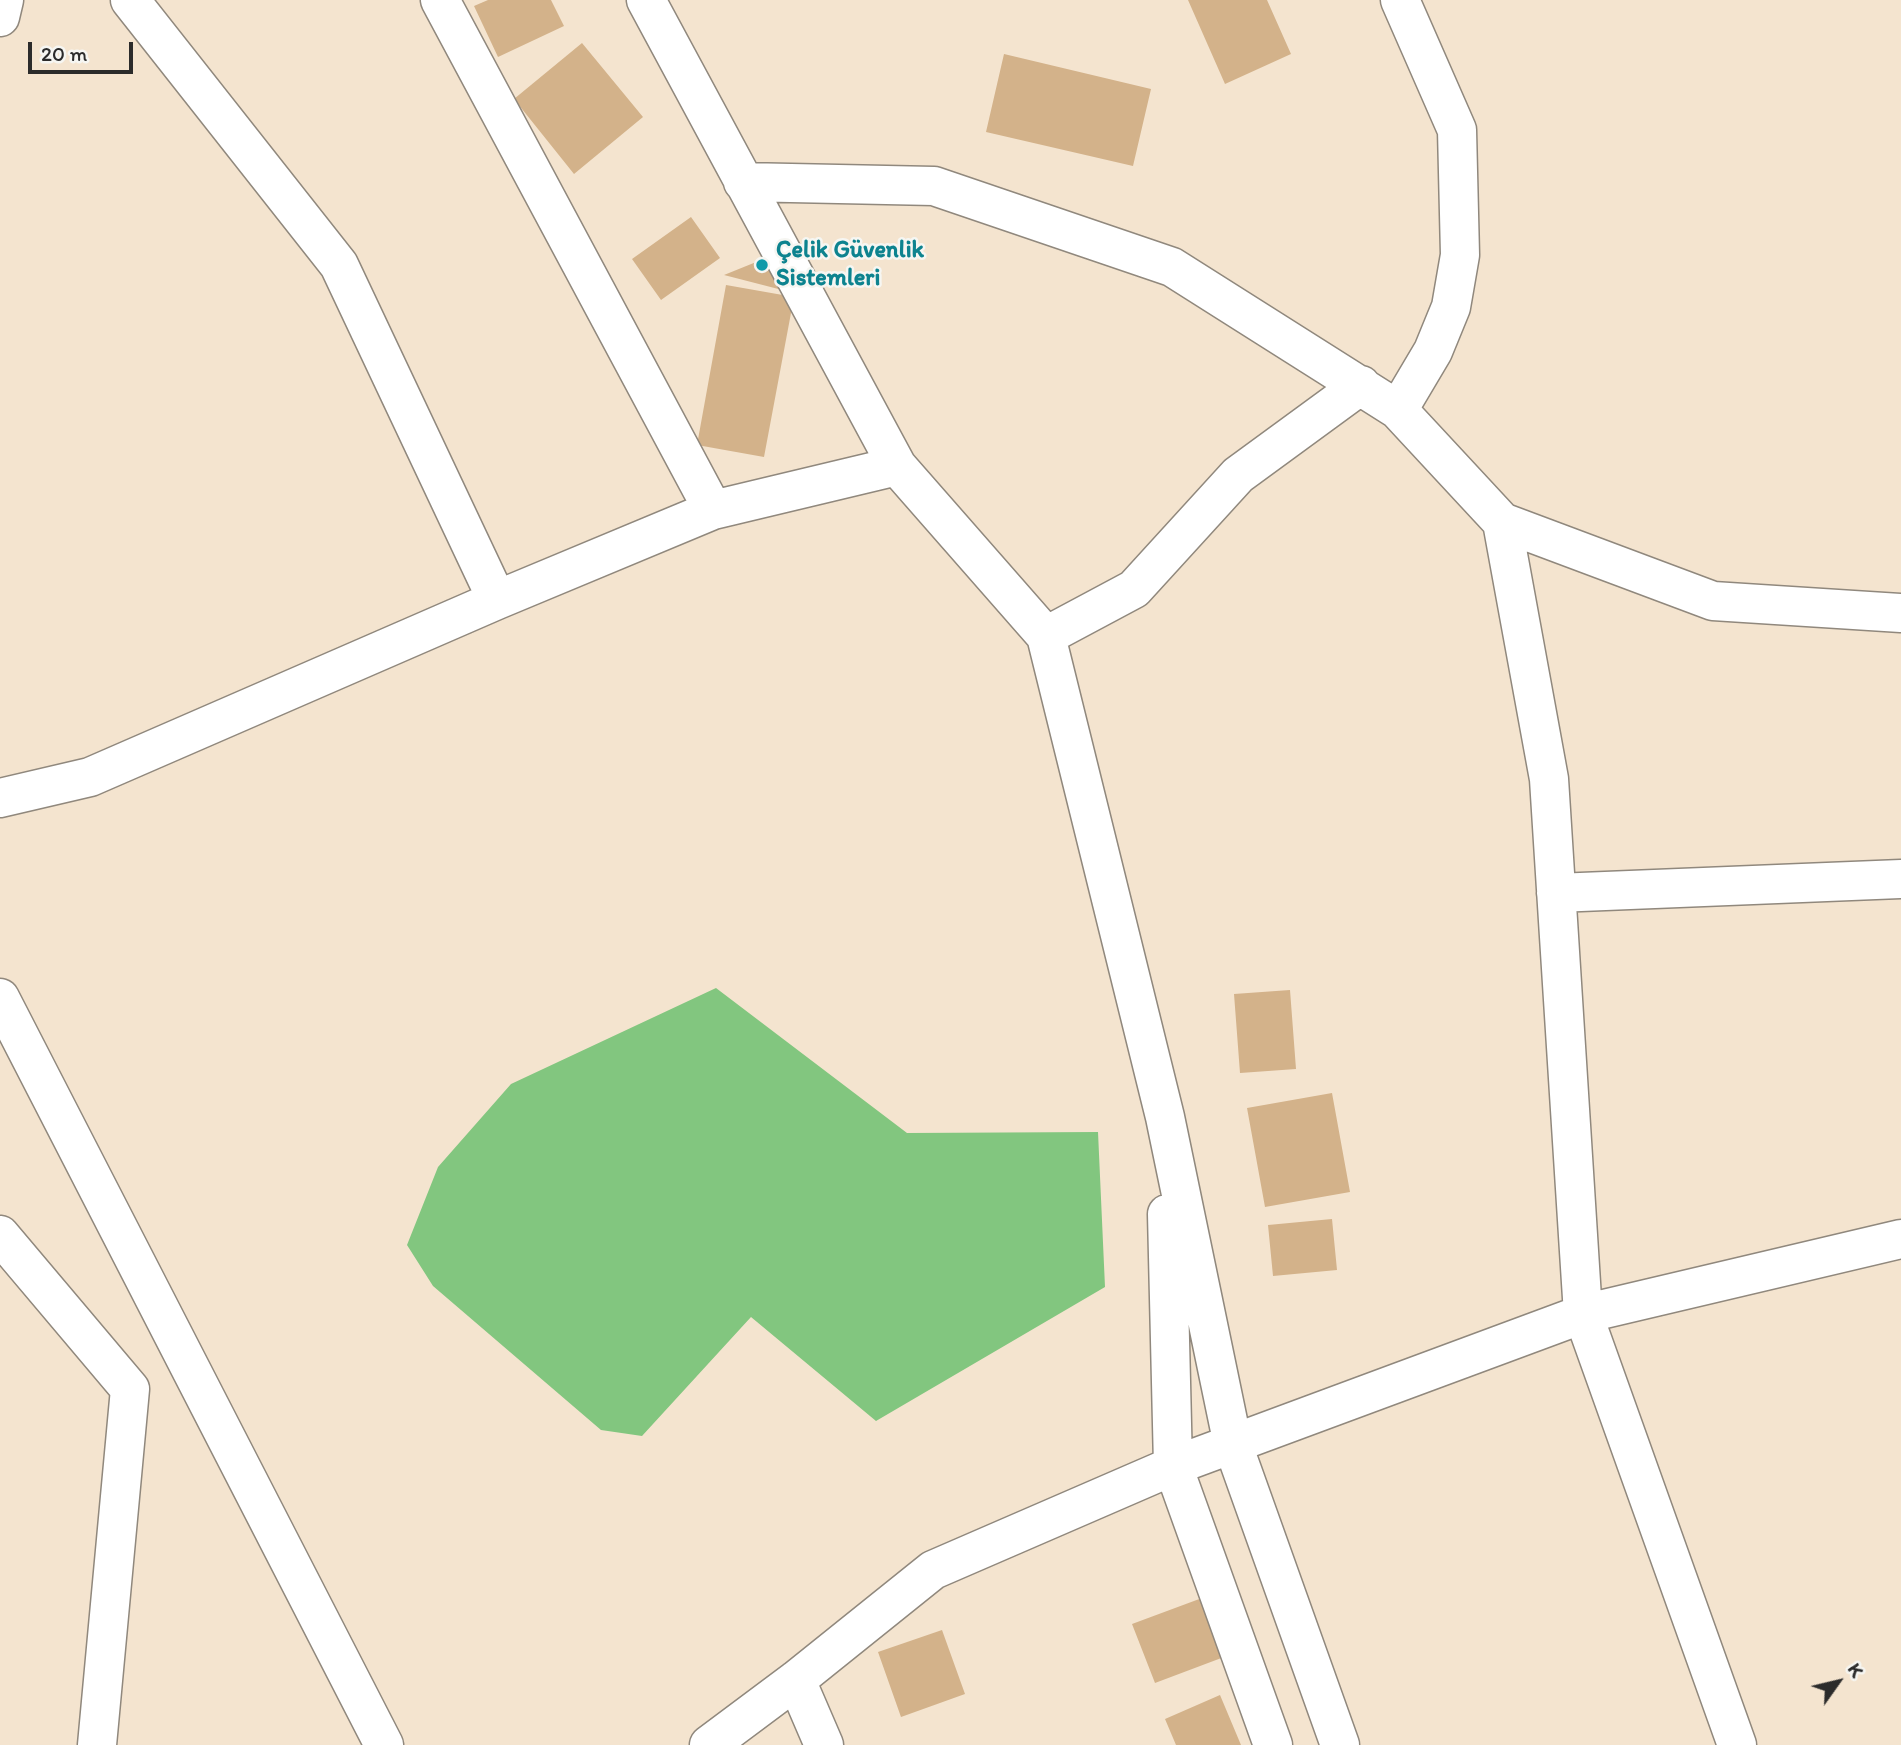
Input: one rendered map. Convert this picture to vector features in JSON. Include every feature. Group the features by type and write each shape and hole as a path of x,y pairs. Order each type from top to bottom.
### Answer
{"street":[{"path":"0,17 4,0"},
{"path":"130,0 339,265 497,600"},
{"path":"440,0 713,510"},
{"path":"646,0 897,466 1046,636 1165,1117 1233,1445 1340,1745"},
{"path":"1398,410 1433,351 1451,307 1460,255 1457,130 1400,0"},
{"path":"744,182 934,186 1172,267 1398,410 1502,522 1713,601 1901,613"},
{"path":"1046,636 1134,589 1238,475 1361,385"},
{"path":"0,798 90,777 497,600 713,510 897,466"},
{"path":"1502,522 1549,779 1583,1314 1737,1745"},
{"path":"1556,893 1901,879"},
{"path":"0,998 384,1745"},
{"path":"1165,1117 1173,1466 1273,1745"},
{"path":"0,1235 130,1389 97,1745"},
{"path":"709,1745 796,1680 933,1570 1173,1466 1583,1314 1901,1239"},
{"path":"796,1680 824,1745"}],"green space":[{"path":"716,988 907,1133 1098,1132 1105,1287 876,1421 751,1317 642,1436 601,1430 433,1286 407,1245 438,1167 511,1084"}],"building":[{"path":"488,0 551,0 564,26 498,57 474,6"},
{"path":"1188,0 1267,0 1291,54 1225,84"},
{"path":"582,43 643,117 574,174 514,99"},
{"path":"1004,54 1151,89 1133,166 986,132"},
{"path":"691,217 720,258 661,300 632,259"},
{"name":"Çelik Güvenlik Sistemleri","path":"771,256 790,292 724,275"},
{"path":"726,285 794,297 764,457 697,445"},
{"path":"1290,990 1296,1069 1240,1073 1234,994"},
{"path":"1332,1093 1350,1192 1265,1207 1247,1108"},
{"path":"1332,1219 1337,1270 1273,1276 1268,1225"},
{"path":"1202,1598 1224,1657 1155,1683 1132,1624"},
{"path":"942,1630 965,1694 901,1717 878,1652"},
{"path":"1220,1695 1241,1745 1176,1745 1165,1719"}],"place":[{"name":"Çelik Güvenlik Sistemleri","path":"762,265"}]}
